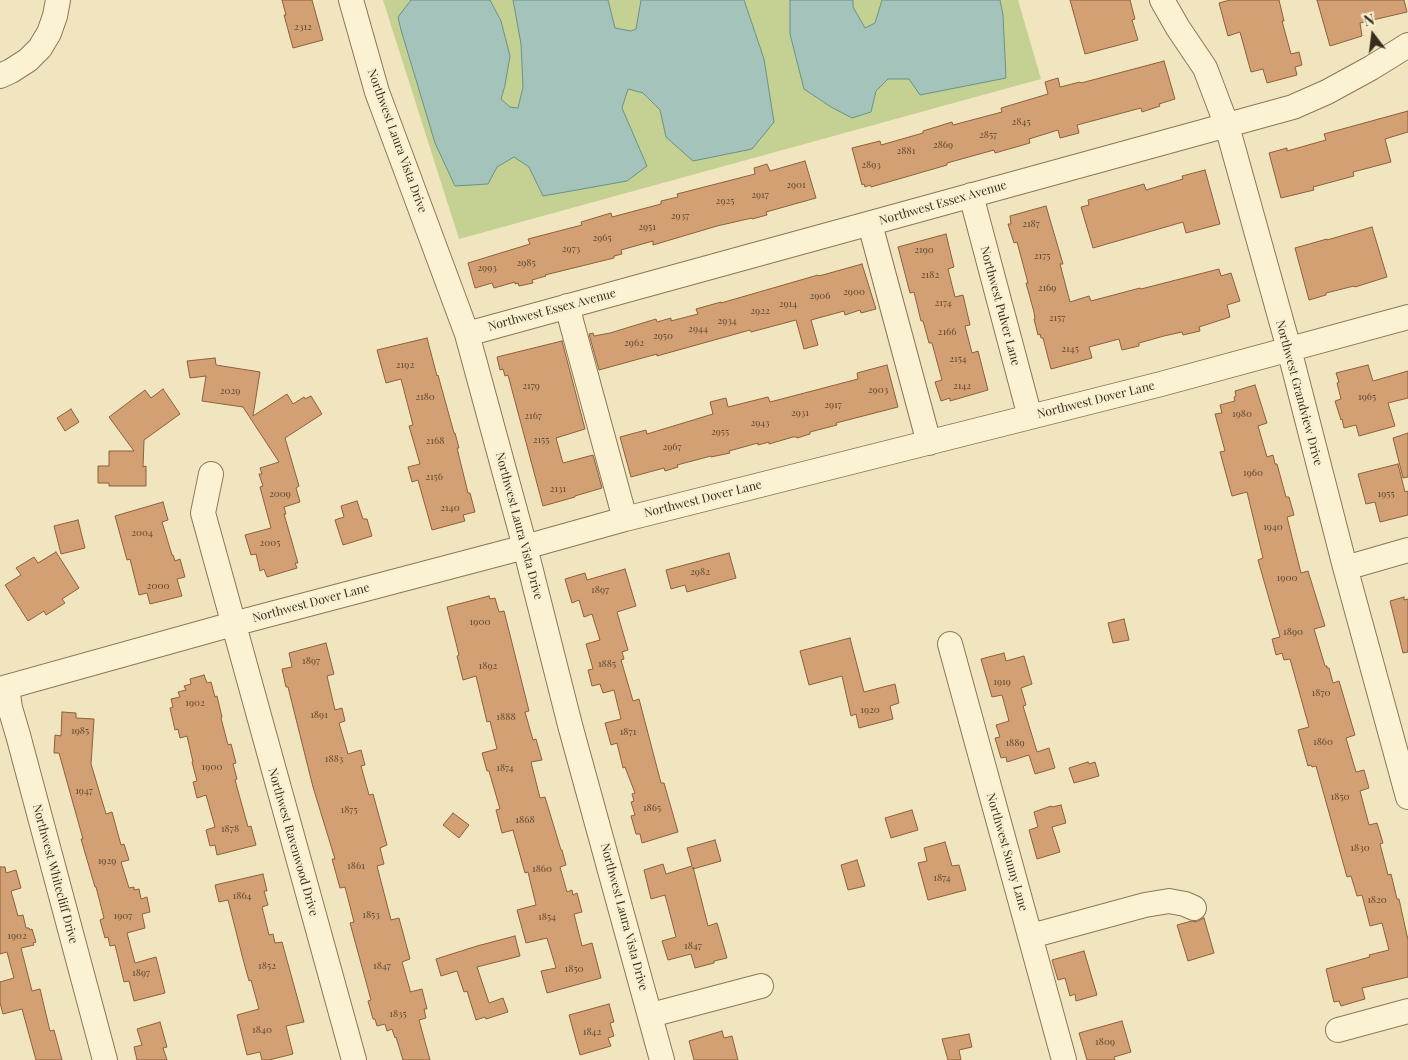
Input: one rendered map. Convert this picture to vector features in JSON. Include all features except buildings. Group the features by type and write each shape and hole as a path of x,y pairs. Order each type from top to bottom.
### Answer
{"street":[{"path":"0,76 11,72 28,60 40,48 49,33 58,0"},
{"name":"Northwest Laura Vista Drive","path":"351,0 378,92 467,334 525,547 570,725 662,1060"},
{"name":"Northwest Grandview Drive","path":"1162,0 1205,68 1227,126 1408,797"},
{"name":"Northwest Essex Avenue","path":"467,334 1294,107 1327,92 1408,45"},
{"name":"Northwest Pulver Lane","path":"971,196 1030,417"},
{"path":"870,224 929,443"},
{"path":"567,306 625,519"},
{"name":"Northwest Dover Lane","path":"3,688 625,519 1161,384 1408,317"},
{"name":"Northwest Ravenwood Drive","path":"211,474 203,513 354,1060"},
{"path":"1345,567 1408,550"},
{"name":"Northwest Sunny Lane","path":"950,644 1064,1060"},
{"name":"Northwest Whitecliff Drive","path":"3,688 18,734 105,1060"},
{"path":"1031,936 1145,905 1169,901 1194,908"},
{"path":"651,1015 762,986"},
{"path":"1338,1030 1408,1011"}],"green space":[{"path":"383,0 1018,0 1041,79 459,239"}],"water":[{"path":"411,0 490,0 501,21 510,56 501,99 510,107 518,108 523,87 521,44 513,0 608,0 615,28 631,31 636,29 641,0 744,0 764,59 774,122 752,149 693,161 666,137 660,110 643,93 628,89 622,108 647,166 627,181 543,196 529,167 514,157 497,167 488,184 455,186 435,143 401,30 398,17"},
{"path":"790,0 853,0 853,7 865,28 875,23 882,0 1000,0 1003,15 1006,78 920,95 909,79 888,79 876,91 871,112 852,118 804,89 790,34"}]}
